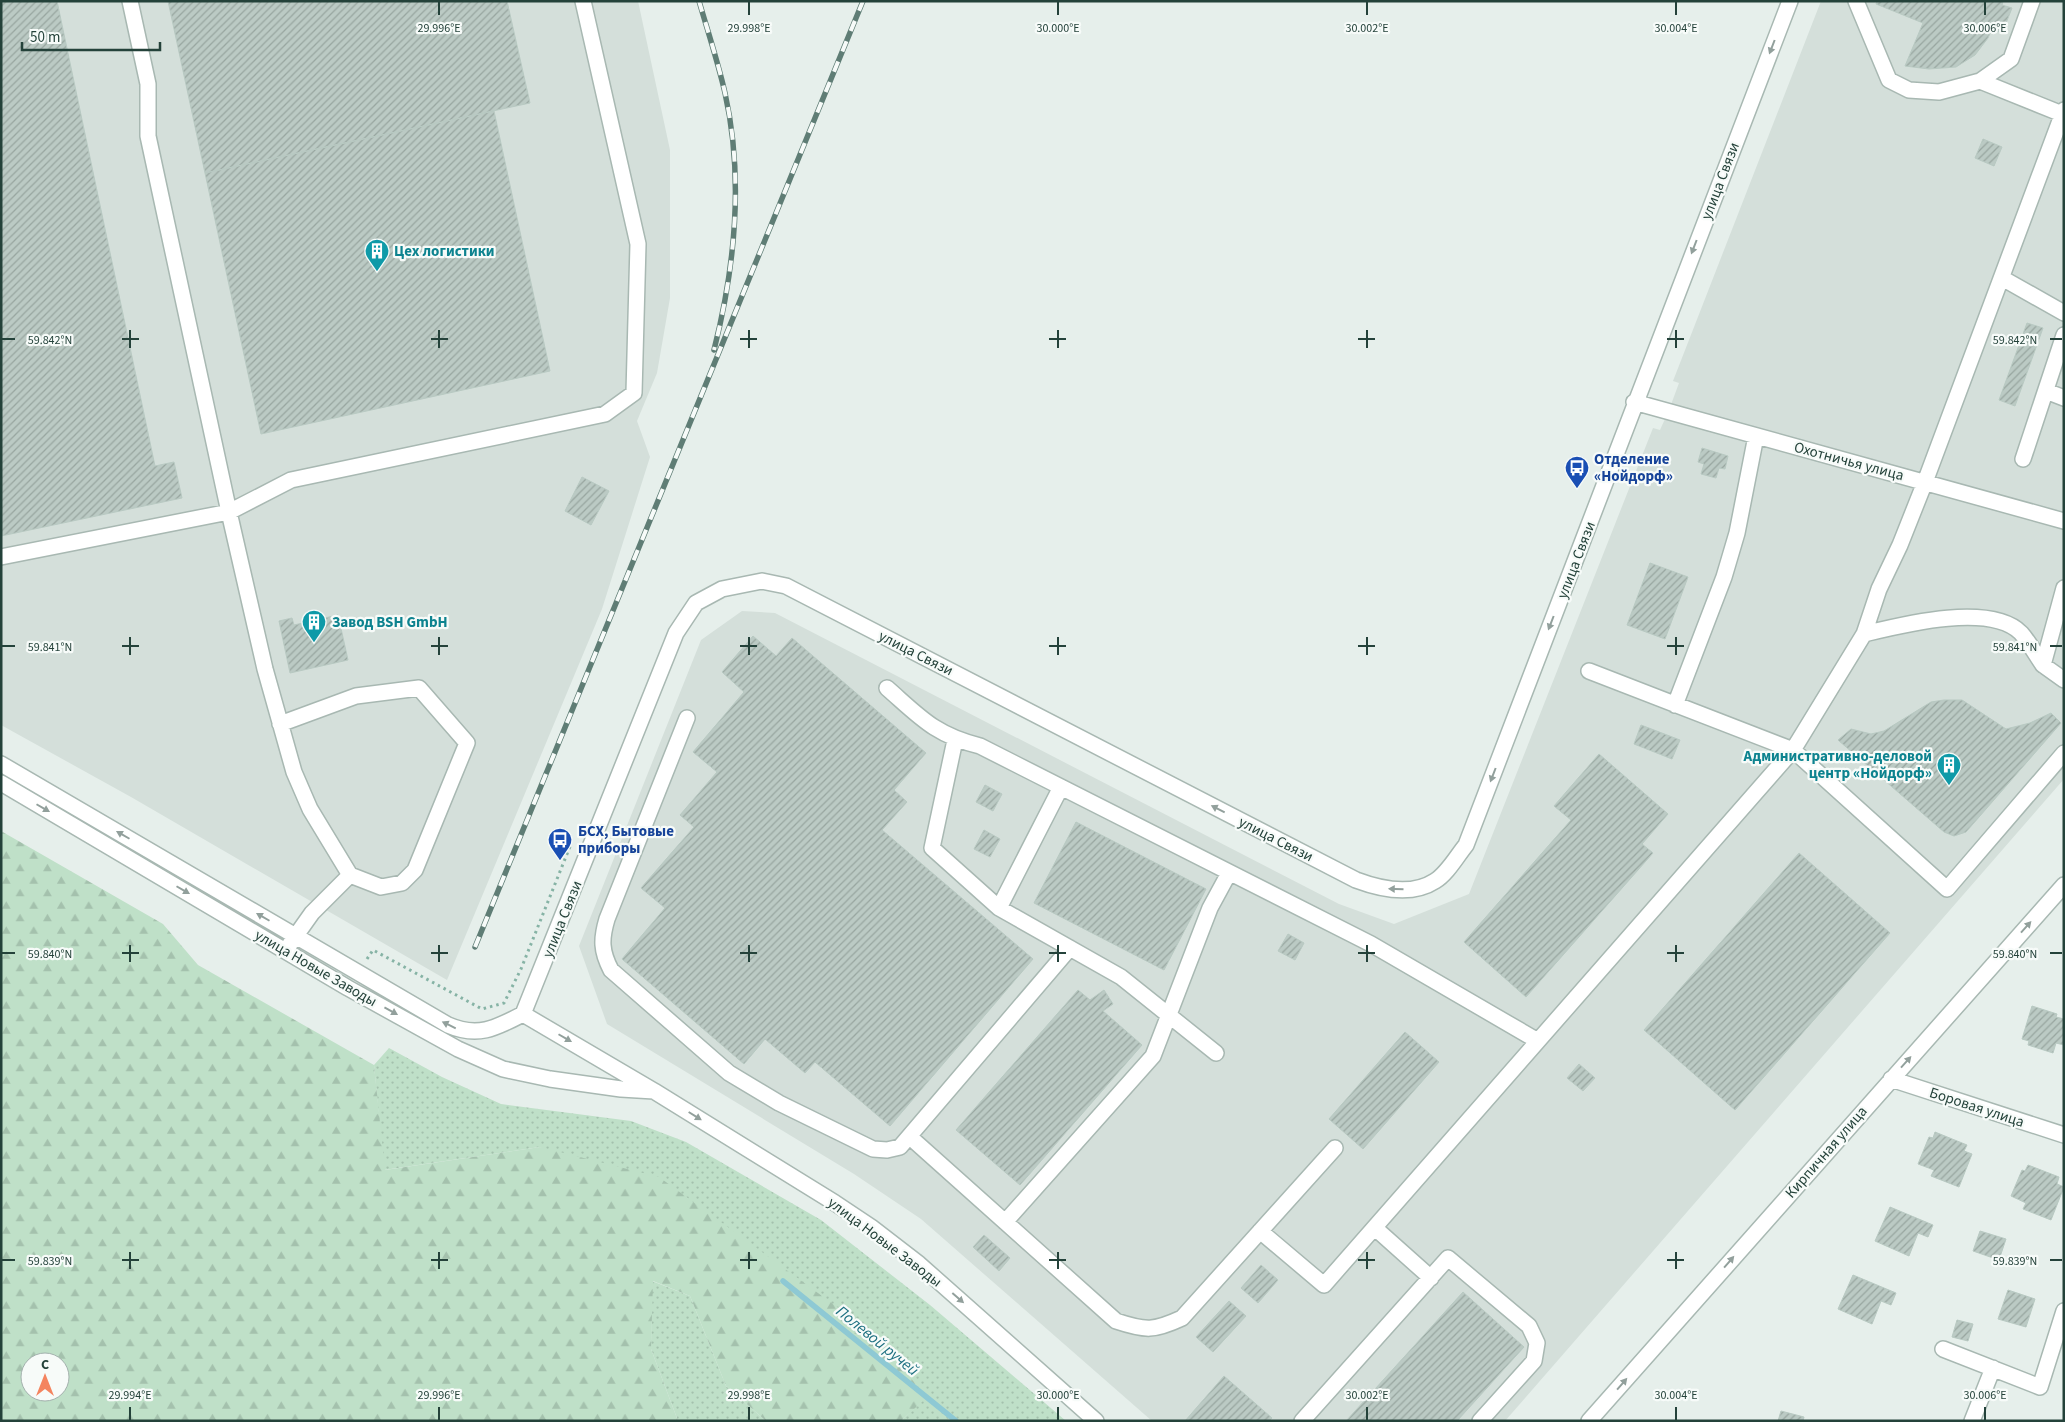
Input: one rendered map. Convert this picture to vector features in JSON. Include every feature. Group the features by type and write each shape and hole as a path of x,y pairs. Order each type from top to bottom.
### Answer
{"street":[{"path":"130,1 148,84 148,136 229,512 280,724 294,772 310,809 350,875 381,887 402,883 415,870 467,743 419,688 356,696 280,724"},
{"path":"1,557 229,512 292,480 605,414 634,393 638,244 583,1"},
{"name":"улица Связи","path":"523,1014 676,633 696,603 722,589 762,580 786,586 1356,880 1378,888 1412,889 1436,880 1466,845 1634,402 1790,1"},
{"path":"1856,1 1889,80 1909,90 1939,92 1980,81 2010,59 2032,1"},
{"path":"1260,1231 1324,1285 1793,750 1864,634 1879,588 1900,545 1925,482 2063,112 1980,81"},
{"path":"2002,278 2064,313"},
{"path":"2023,459 2046,391 2058,376 2064,335"},
{"path":"2046,391 2064,398"},
{"name":"Охотничья улица","path":"1634,402 2064,521"},
{"path":"1675,705 1724,577 1737,533 1756,436"},
{"path":"2043,665 2064,588"},
{"path":"1864,634 1940,618 1999,622 2021,633 2043,665 2064,680"},
{"path":"1588,671 1793,750 1947,889 2064,753"},
{"path":"887,688 931,727 954,740 980,746 1371,944 1538,1041"},
{"path":"687,718 607,919 602,936 602,954 611,970 729,1073 779,1103 873,1149 887,1150 900,1147 1070,948"},
{"path":"954,740 932,848 999,908 1121,977 1216,1053"},
{"name":"улица Новые Заводы","path":"1,764 448,1025 462,1031 477,1032 496,1028 523,1014 654,1090 835,1203 871,1228 918,1264 1096,1421"},
{"name":"улица Новые Заводы","path":"1,783 458,1049 502,1069 550,1079 621,1089 654,1090"},
{"path":"999,908 1061,788"},
{"path":"1005,1222 1153,1056 1210,908 1228,872"},
{"path":"286,950 294,936 312,913 350,875"},
{"name":"Кирпичная улица","path":"1589,1421 2062,888"},
{"name":"Боровая улица","path":"1891,1079 2064,1135"},
{"path":"910,1137 1116,1322 1140,1329 1163,1327 1182,1318 1335,1148"},
{"path":"1374,1228 1431,1278"},
{"path":"1302,1421 1448,1258 1529,1326 1537,1343 1534,1361 1480,1421"},
{"path":"1943,1349 2040,1387 2064,1311"},
{"path":"1972,1421 1993,1368"}],"path":[{"path":"367,958 373,950 482,1010 504,1003 521,969 571,844"}],"shaded area":[{"path":"1,1 638,1 670,150 670,298 657,373 637,421 650,457 602,609 447,980 131,797 1,725"},
{"path":"1821,1 2064,1 2064,779 1505,1421 1152,1421 921,1219 854,1174 607,1024 579,946 701,640 742,611 775,613 1339,904 1394,924 1469,894 1653,428 1660,430 1669,410 1679,383 1673,381"}],"green space":[{"path":"1,831 163,924 198,965 374,1065 385,1170 540,1147 659,1177 881,1339 926,1398 901,1421 766,1421 726,1386 690,1296 653,1281 651,1349 678,1421 1,1421"},
{"path":"389,1048 442,1077 501,1104 631,1121 686,1142 821,1220 930,1305 1066,1421 901,1421 926,1397 540,1147 384,1170 374,1065"},
{"path":"652,1281 690,1296 726,1386 766,1421 678,1421 651,1349"}],"building":[{"path":"1,1 57,1 155,466 174,462 182,498 1,536"},
{"path":"168,1 507,1 530,103 205,173"},
{"path":"1877,1 2003,1 2002,5 2012,8 2002,33 1992,29 1988,38 1975,55 1956,67 1929,69 1905,66 1923,23 1876,4"},
{"name":"Цех логистики","path":"494,111 550,371 261,434 205,173"},
{"path":"1983,139 2002,147 1994,166 1975,158"},
{"path":"2027,323 2043,328 2015,406 1999,400"},
{"path":"1702,448 1728,456 1725,469 1719,468 1716,478 1701,474 1704,464 1698,462"},
{"path":"582,477 609,491 591,525 565,511"},
{"path":"1650,563 1688,577 1665,639 1627,625"},
{"name":"Завод BSH GmbH","path":"338,615 348,660 290,673 279,621 292,618 294,625"},
{"path":"753,636 776,656 792,638 926,753 894,790 907,802 882,830 1033,959 890,1126 815,1062 805,1073 765,1039 744,1064 622,959 665,908 641,888 694,827 680,815 717,772 693,752 744,692 722,672"},
{"name":"Административно-деловой центр «Нойдорф»","path":"1962,700 2006,729 2030,723 2051,713 2061,723 1966,832 1954,836 1944,832 1838,740 1851,729 1871,734 1884,731 1931,702"},
{"path":"1641,725 1680,740 1672,759 1634,744"},
{"path":"1599,754 1668,814 1642,844 1653,853 1526,997 1464,942 1571,820 1554,806"},
{"path":"985,785 1002,794 993,811 976,802"},
{"path":"1076,822 1206,889 1164,970 1034,903"},
{"path":"984,830 1000,839 990,857 974,849"},
{"path":"1799,853 1890,933 1735,1110 1644,1030"},
{"path":"1288,934 1304,943 1295,960 1278,951"},
{"path":"1078,990 1090,1000 1104,990 1113,1004 1103,1011 1142,1045 1020,1185 956,1130"},
{"path":"2032,1006 2057,1014 2056,1017 2064,1019 2064,1045 2056,1043 2053,1053 2028,1045 2029,1041 2022,1039"},
{"path":"1405,1032 1439,1062 1363,1149 1329,1119"},
{"path":"1579,1064 1595,1078 1583,1091 1567,1078"},
{"path":"1935,1132 1967,1145 1964,1151 1972,1154 1959,1187 1931,1176 1934,1170 1918,1164 1929,1137 1933,1138"},
{"path":"2028,1165 2059,1177 2057,1184 2064,1187 2051,1220 2023,1209 2026,1203 2011,1196 2022,1170 2025,1171"},
{"path":"1890,1207 1933,1225 1928,1237 1918,1233 1909,1256 1875,1241"},
{"path":"1980,1231 2006,1239 1999,1260 1973,1251"},
{"path":"984,1235 1010,1258 999,1271 973,1247"},
{"path":"1261,1265 1278,1280 1258,1303 1241,1288"},
{"path":"1853,1275 1896,1293 1891,1305 1881,1301 1872,1324 1838,1309"},
{"path":"2008,1290 2035,1299 2026,1327 1998,1319"},
{"path":"1463,1292 1524,1347 1457,1421 1346,1421"},
{"path":"1229,1301 1246,1316 1213,1352 1196,1337"},
{"path":"1957,1320 1973,1324 1968,1341 1952,1337"},
{"path":"1224,1376 1272,1418 1269,1421 1185,1421"},
{"path":"1781,1411 1804,1417 1803,1421 1778,1421"}],"waterway":[{"name":"Полевой ручей","path":"783,1281 956,1421"}],"railway":[{"path":"699,1 725,93 734,157 735,190 732,255 714,350"},
{"path":"475,947 863,1"}],"place":[{"name":"Цех логистики","path":"377,272"},
{"name":"Отделение «Нойдорф»","path":"1577,489"},
{"name":"Завод BSH GmbH","path":"314,643"},
{"name":"Административно-деловой центр «Нойдорф»","path":"1949,786"},
{"name":"БСХ, Бытовые приборы","path":"560,861"}]}
